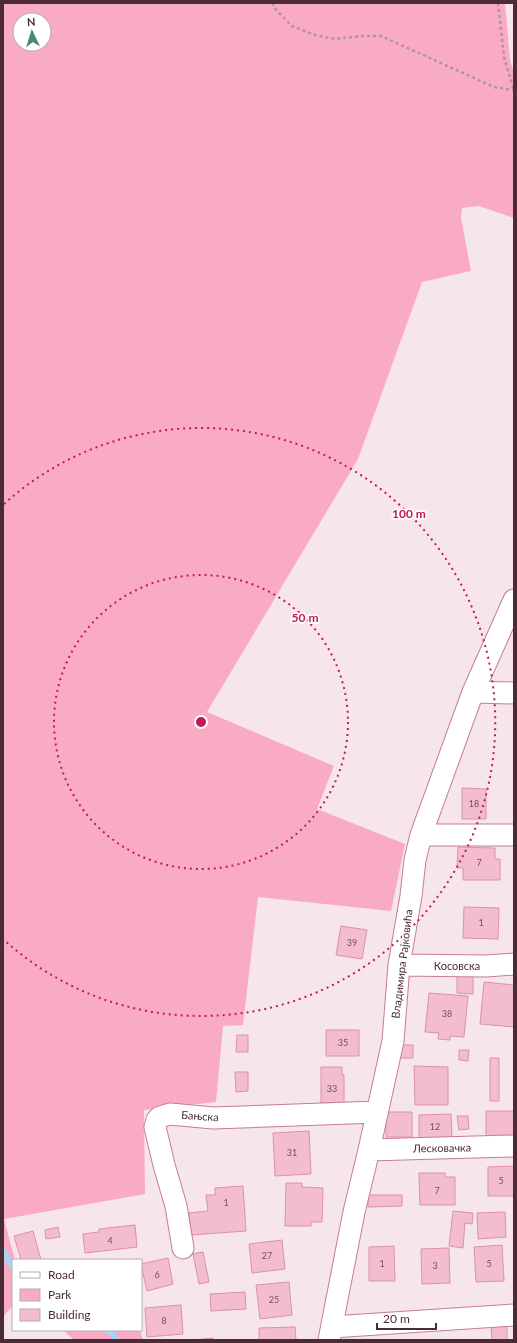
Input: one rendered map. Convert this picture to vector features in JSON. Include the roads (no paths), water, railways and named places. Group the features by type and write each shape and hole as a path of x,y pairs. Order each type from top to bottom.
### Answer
{"street":[{"name":"Владимира Рајковића","path":"330,1333 354,1212 370,1150 393,1041 399,965 415,860 421,835 473,692 514,600"},
{"path":"473,692 514,693"},
{"path":"421,835 514,835"},
{"name":"Косовска","path":"399,965 486,966 514,964"},
{"name":"Бањска","path":"183,1248 176,1206 155,1127 160,1116 170,1114 213,1118 377,1112"},
{"name":"Лесковачка","path":"370,1150 514,1146"},
{"path":"330,1333 514,1314"}],"waterway":[{"path":"3,1251 12,1266"},
{"path":"108,1331 113,1334 116,1340"}]}
